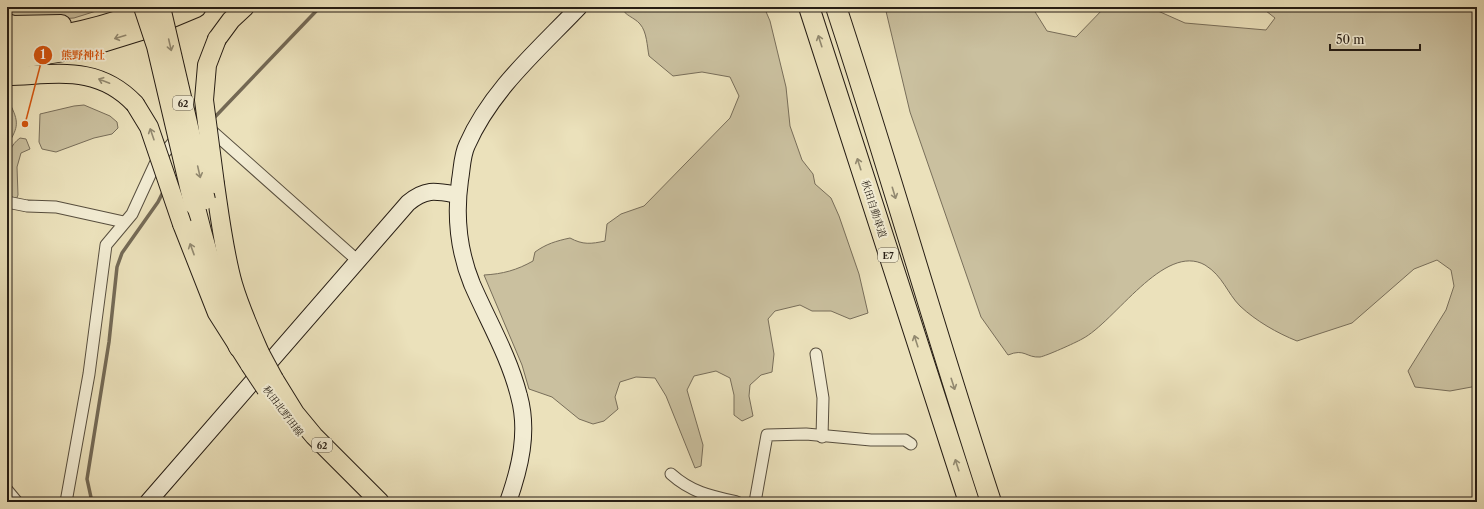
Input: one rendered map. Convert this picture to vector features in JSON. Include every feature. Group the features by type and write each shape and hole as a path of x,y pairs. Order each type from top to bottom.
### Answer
{"highway":[{"path":"7,60 83,48 141,30 196,7"},
{"name":"秋田自動車道","path":"809,7 969,502"},
{"name":"E7","path":"836,7 863,89 918,275 991,502"},
{"path":"145,10 157,46 200,202 212,273 239,347"},
{"path":"7,24 13,26 58,26 145,10"},
{"path":"7,43 39,40 83,31 145,10"}],"main road":[{"name":"62","path":"161,7 200,202 231,301 255,359"},
{"path":"245,7 231,20 217,39 207,65 204,100 226,252 233,284 244,316 255,359"},
{"name":"62","path":"7,76 59,73 94,77 111,84 125,94 135,104 150,127 182,224 217,313 239,347"},
{"name":"秋田北野田線","path":"239,347 255,359 307,443 346,483 368,502"},
{"name":"秋田北野田線","path":"270,384 314,436 380,502"}],"street":[{"path":"508,502 517,474 523,442 520,396 508,360 472,284 466,267 457,221 458,195 466,146 481,117 499,92 578,7"},
{"path":"66,502 89,374 106,245 132,214 140,200 155,164 195,116 357,260"},
{"path":"148,502 408,203 418,195 434,192 458,195"},
{"path":"7,202 27,206 56,207 124,222"},
{"path":"816,354 823,398 822,437"},
{"path":"754,502 767,435 806,434 822,437 905,440 911,444"},
{"path":"671,474 684,486 707,496 737,502"},
{"path":"7,490 17,502"}],"shaded area":[{"path":"7,7 109,7 74,18 29,21 7,15"},
{"path":"621,7 764,7 770,21 786,87 790,126 802,160 813,174 815,184 831,198 839,216 859,274 868,313 850,319 831,311 812,311 800,305 775,311 768,319 774,354 772,372 761,375 750,385 749,396 753,416 742,421 734,415 734,395 730,378 716,371 694,376 687,390 703,445 701,466 695,468 666,396 655,378 636,377 620,382 615,397 618,409 604,421 593,424 579,419 552,397 529,389 522,365 484,275 504,273 521,267 533,261 535,252 539,249 560,240 570,238 579,242 587,243 605,241 607,224 621,214 644,206 730,118 739,96 730,77 702,72 673,76 649,56 642,27"},
{"path":"885,7 1032,7 1047,31 1076,37 1105,7 1149,7 1185,23 1266,30 1275,18 1261,7 1477,7 1477,386 1450,391 1415,387 1408,371 1446,310 1454,286 1451,270 1437,260 1414,269 1352,323 1297,341 1274,330 1253,317 1240,306 1221,279 1205,265 1189,261 1173,264 1140,287 1095,330 1082,339 1040,357 1018,352 1008,355 981,317 910,112"},
{"path":"7,104 11,106 14,112 16,117 16,126 7,146"},
{"path":"84,105 110,116 117,122 118,128 112,134 94,138 56,152 42,149 39,142 40,114"},
{"path":"20,138 26,139 30,149 21,153 17,167 18,195 16,200 7,197 6,173 10,150 14,143"}],"waterway":[{"path":"213,119 320,7"},
{"path":"92,502 87,479 109,342 117,267 122,253 158,202 164,190"}],"place":[{"name":"熊野神社","path":"25,124"}]}
